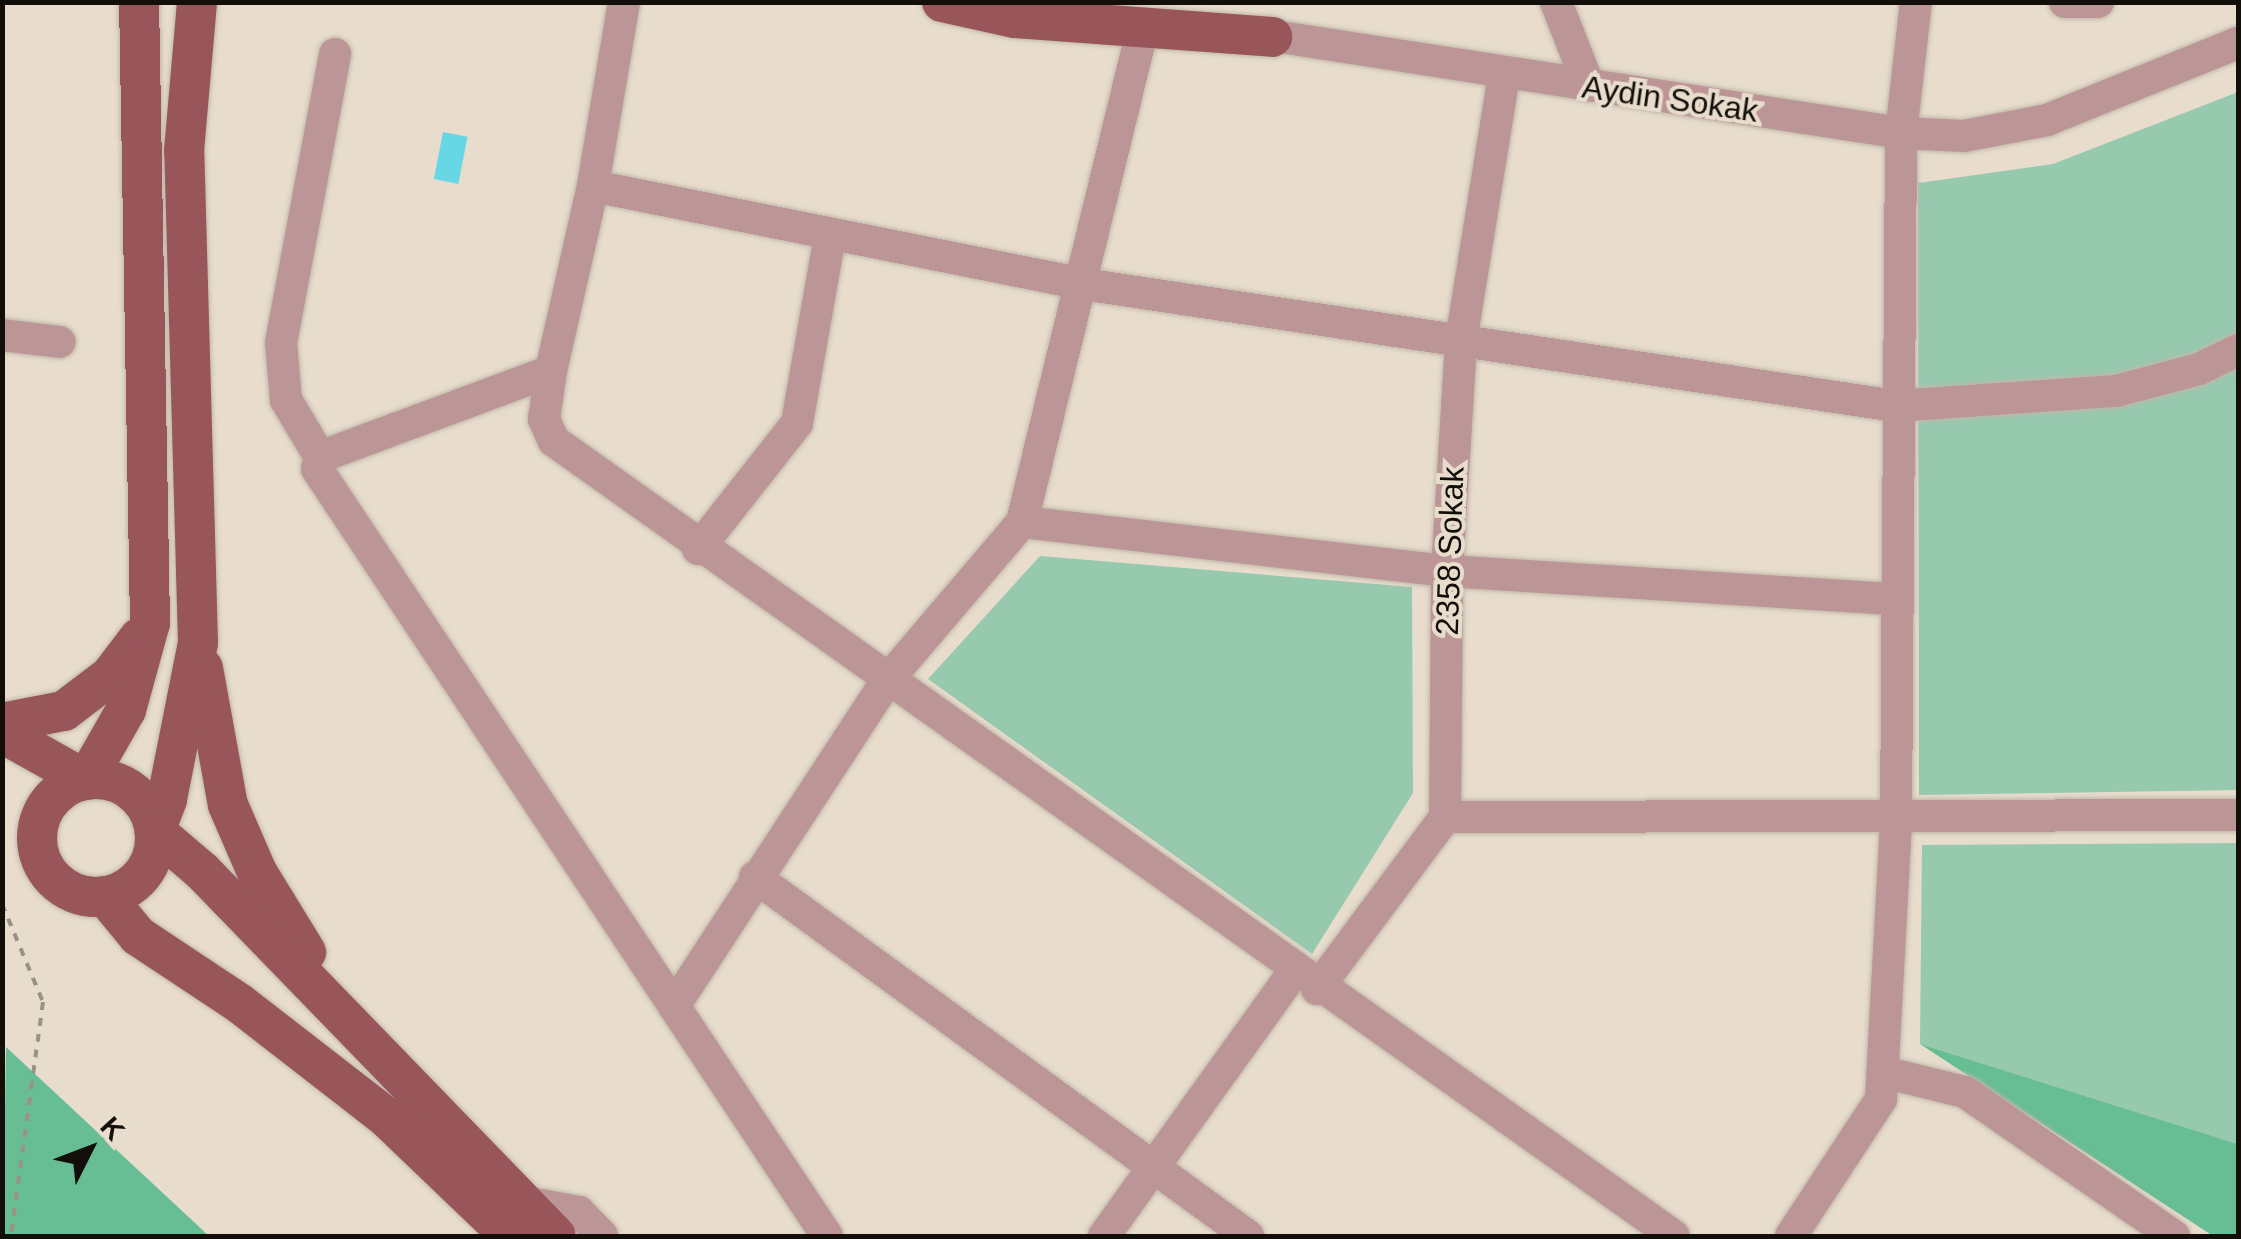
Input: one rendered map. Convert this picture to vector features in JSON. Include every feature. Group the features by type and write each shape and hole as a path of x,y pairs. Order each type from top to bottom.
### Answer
{"main road":[{"path":"38,852 42,814 52,798 86,780 126,710 150,623 138,2"},
{"path":"197,2 184,151 198,643 222,788 257,872 287,925 517,1220"},
{"path":"942,2 1015,18 1137,15 1272,37"},
{"path":"1196,2 1272,37"},
{"path":"2,723 64,710 110,676 150,623"},
{"path":"154,831 168,799 198,643"},
{"path":"2,733 86,780 123,786 149,812 154,849 137,880 105,896"},
{"path":"154,831 407,1081"},
{"path":"2,835 38,852 56,882 105,896 138,936 239,1002 517,1220 556,1236"}],"street":[{"path":"624,2 593,186 551,371 544,419 554,441 698,549 1305,980 1674,1236"},
{"name":"Aydin Sokak","path":"1091,2 1504,76 1901,133 1964,136 2047,120 2238,43"},
{"path":"1556,2 1589,86"},
{"path":"1791,1236 1882,1099 1896,820 1895,406 1901,133 1916,2"},
{"path":"2065,2 2098,2"},
{"path":"674,1006 886,682 1022,522 1083,284 1137,15"},
{"path":"335,54 281,343 286,400 320,457 318,469 827,1236"},
{"name":"2358 Sokak","path":"1444,817 1446,571 1460,340 1504,76"},
{"path":"593,186 1083,284 1895,406 2116,391 2199,370 2238,350"},
{"path":"698,549 797,422 830,236"},
{"path":"2,335 60,342"},
{"path":"320,457 551,371"},
{"path":"1022,522 1446,571 1896,599"},
{"path":"1104,1236 1150,1168 1444,817 1896,820 2238,815"},
{"path":"756,878 1248,1236"},
{"path":"1883,1072 1965,1092 2174,1236"},
{"path":"517,1220 579,1212 602,1236"}],"path":[{"path":"2,904 43,1002 11,1236"}],"green space":[{"path":"2238,92 2238,790 1919,795 1918,183 2053,164"},
{"path":"1040,556 1412,587 1413,793 1312,954 928,679"},
{"path":"2238,843 2238,1144 1920,1044 1922,845"},
{"path":"1920,1044 2238,1144 2238,1236 2213,1236"},
{"path":"6,1047 209,1236 3,1236"}],"water":[{"path":"443,132 468,137 458,184 434,179"}]}
